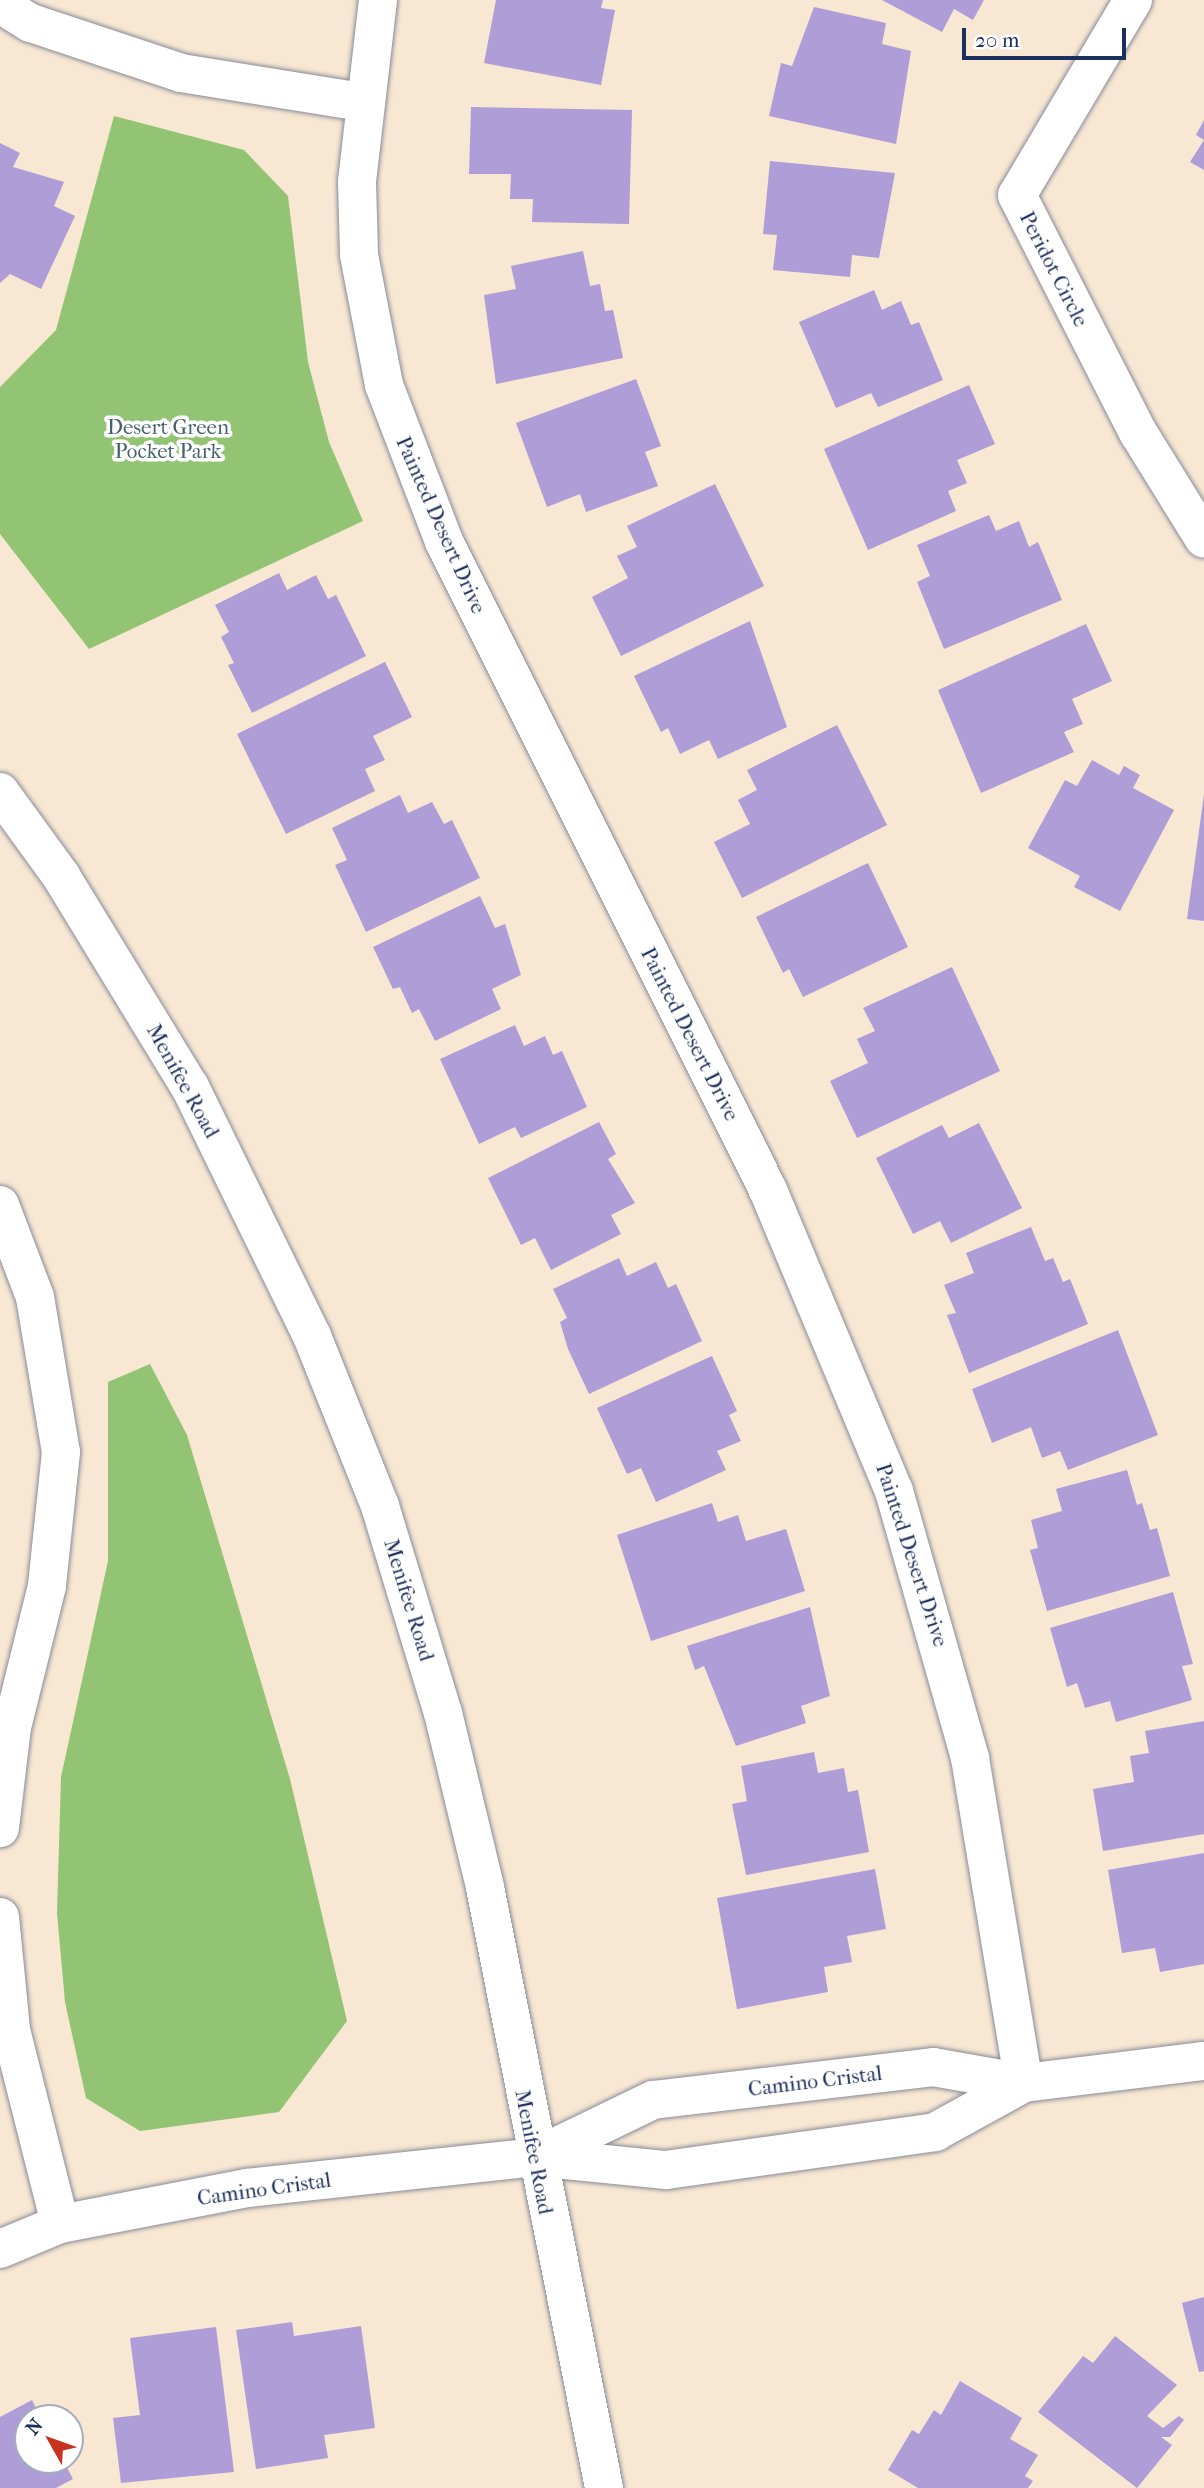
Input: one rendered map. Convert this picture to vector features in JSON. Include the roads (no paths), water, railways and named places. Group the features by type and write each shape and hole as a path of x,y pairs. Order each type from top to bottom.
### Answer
{"street":[{"name":"Painted Desert Drive","path":"378,0 362,102 359,255 368,318 408,459 768,1190 894,1491 970,1758 1024,2083"},
{"name":"Peridot Circle","path":"1133,0 1017,195 1139,434 1204,539"},
{"path":"0,4 31,23 181,73 362,102"},
{"name":"Menifee Road","path":"0,792 61,876 190,1087 312,1336 380,1506 469,1820 604,2488"},
{"path":"0,1205 35,1297 61,1452 47,1586 12,1727 0,1828"},
{"path":"0,1917 11,2029 60,2224"},
{"name":"Camino Cristal","path":"535,2157 653,2100 933,2067 1024,2083 1204,2061"},
{"name":"Camino Cristal","path":"0,2249 60,2224 247,2188 535,2157 666,2170 935,2132 1024,2083"}],"park label":[{"name":"Desert Green Pocket Park","path":"168,439"}]}
